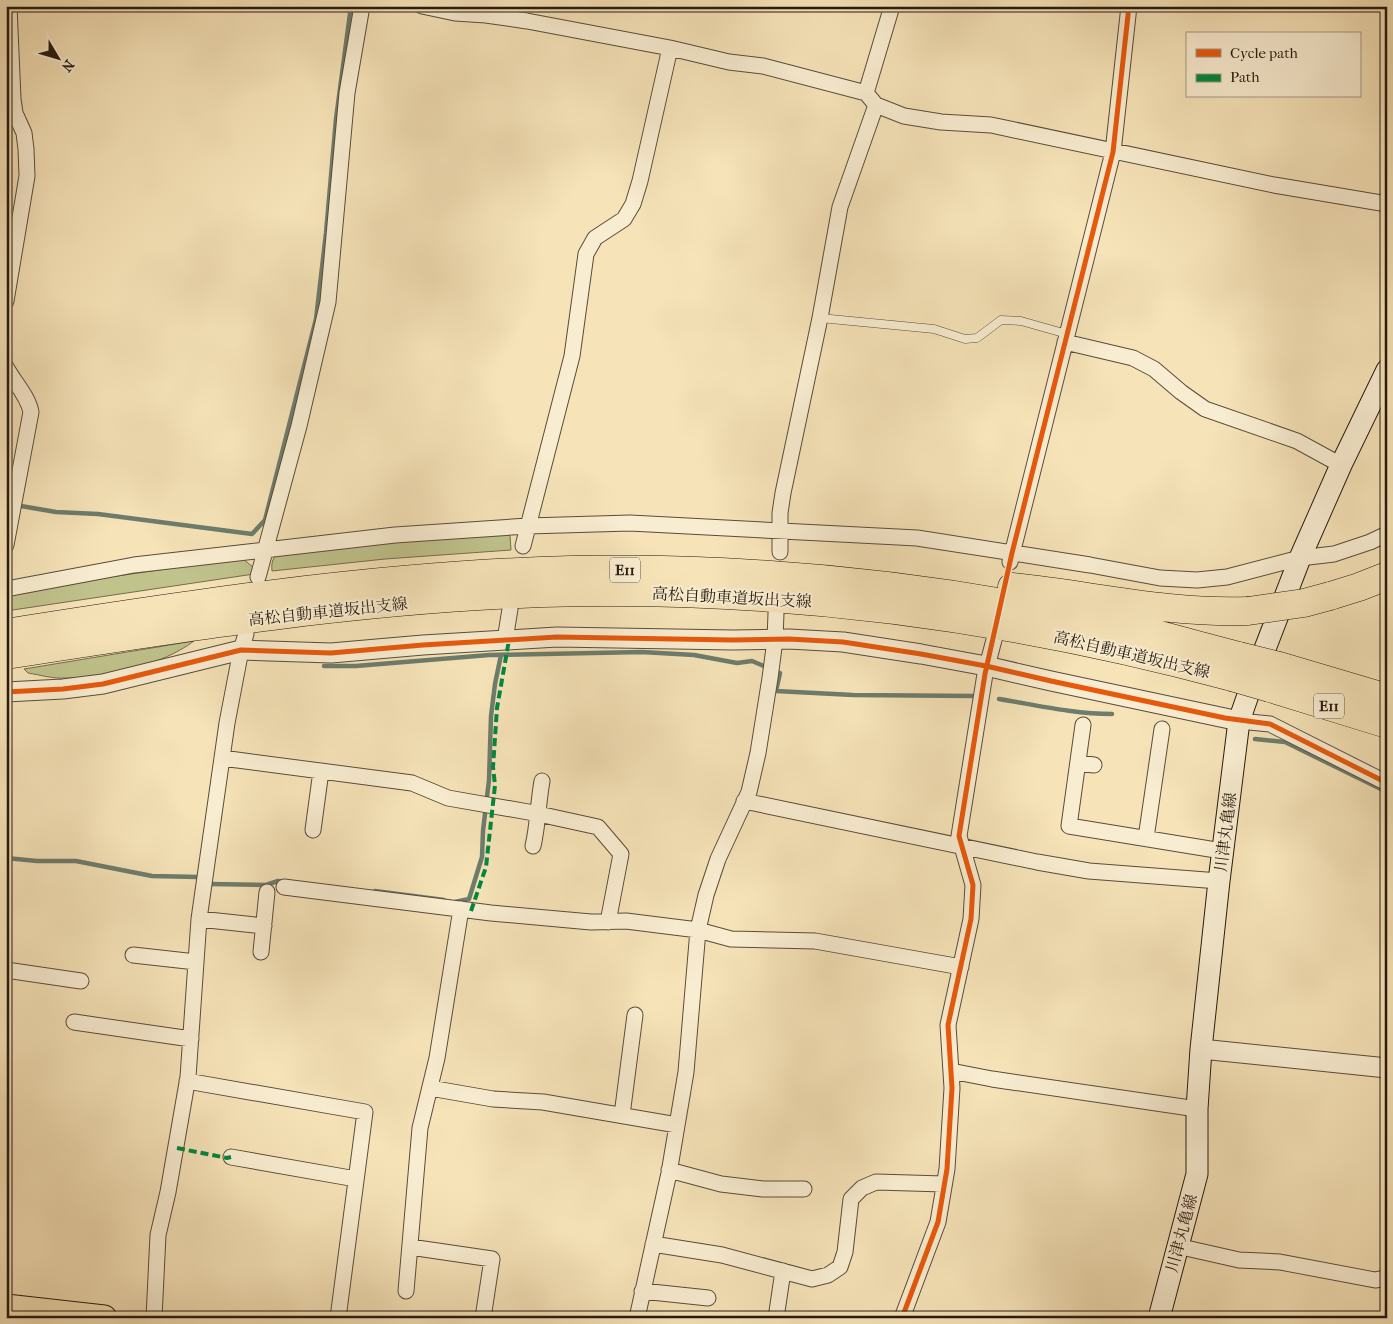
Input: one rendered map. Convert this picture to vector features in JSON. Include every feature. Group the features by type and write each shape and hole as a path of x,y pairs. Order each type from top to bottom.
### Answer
{"highway":[{"path":"784,564 1018,588 1186,610 1218,612 1248,611 1304,603 1359,587 1387,576"},
{"name":"高松自動車道坂出支線","path":"6,633 158,609 319,588 437,577 542,571 641,570 784,564 1118,625 1235,667 1275,677 1387,698"},
{"name":"高松自動車道坂出支線","path":"6,655 161,631 330,610 442,599 543,593 645,592 787,599 947,616 1033,631 1173,662 1235,667"},
{"name":"高松自動車道坂出支線","path":"1275,677 1329,706 1387,724"},
{"path":"1329,706 1387,738"},
{"path":"6,1306 104,1318"}],"main road":[{"name":"川津丸亀線","path":"1158,1318 1197,1174 1197,1109 1201,1049 1222,851 1239,721 1269,636 1300,558 1341,465 1387,370"}],"street":[{"path":"6,301 27,176 24,133 15,113 13,99 9,6"},
{"path":"258,578 299,426 328,302 348,93 362,6"},
{"path":"422,6 455,13 527,21 670,48 729,62 763,66 866,93 876,105 904,116 941,122 990,125 1274,185 1387,204"},
{"path":"866,93 892,6"},
{"path":"1011,558 1113,152 1129,6"},
{"path":"523,546 572,356 586,254 595,238 624,219 633,204 670,48"},
{"path":"784,564 780,531 782,493 820,318 840,207 876,105"},
{"path":"1066,338 1133,358 1154,369 1181,392 1206,409 1297,441 1341,465"},
{"path":"6,544 31,412 30,403 8,376"},
{"path":"6,589 134,565 266,549 395,535 528,526 630,522 917,538 1011,558 1090,565 1160,578 1197,580 1227,577 1300,558 1334,554 1387,534"},
{"path":"505,640 510,609"},
{"path":"637,1318 669,1170 686,1072 698,930 706,895 718,859 748,792 758,753 772,668 776,614"},
{"path":"902,1318 938,1222 944,1184 952,1088 948,1025 971,919 973,885 959,836 986,666 995,636"},
{"path":"6,692 63,689 103,684 243,642 331,653 423,644 557,637 790,639 843,642 986,666 1239,721 1270,724 1387,783"},
{"path":"154,1318 158,1236 168,1192 187,1081 200,920 222,758 243,642"},
{"path":"1083,725 1069,826 1222,851"},
{"path":"1146,838 1162,728"},
{"path":"222,758 412,783 448,798 598,827 621,854 608,922"},
{"path":"1078,763 1094,765"},
{"path":"313,830 321,771"},
{"path":"533,846 537,829 538,799 542,781"},
{"path":"744,801 1088,871 1219,881"},
{"path":"284,887 461,910 591,922 626,921 698,930 731,939 815,941 960,967"},
{"path":"262,952 267,892"},
{"path":"406,1291 420,1128 437,1058 461,910"},
{"path":"200,920 264,926"},
{"path":"133,955 196,962"},
{"path":"6,970 82,981"},
{"path":"622,1116 635,1015"},
{"path":"74,1022 191,1039"},
{"path":"1201,1049 1387,1068"},
{"path":"951,1071 992,1079 1197,1109"},
{"path":"187,1081 364,1112 338,1318"},
{"path":"430,1088 494,1099 543,1102 677,1125"},
{"path":"231,1156 356,1178"},
{"path":"669,1170 721,1184 804,1189"},
{"path":"653,1244 722,1255 812,1278 828,1275 840,1267 845,1252 851,1199 862,1188 876,1182 944,1184"},
{"path":"1176,1246 1239,1260 1280,1262 1375,1280 1387,1278"},
{"path":"410,1247 492,1259 483,1318"},
{"path":"776,1318 783,1271"},
{"path":"642,1292 708,1298"}],"lane":[{"path":"820,318 934,329 966,339 977,338 1001,320 1021,321 1066,338"}],"green space":[{"path":"505,531 510,536 511,550 385,559 272,571 273,560 280,552"},
{"path":"242,558 254,568 254,574 6,611 9,598 20,590"},
{"path":"194,641 166,657 150,663 99,676 57,678 28,673 24,669"}],"waterway":[{"path":"21,506 56,512 98,514 252,534 265,520 316,319 336,119 351,6"},
{"path":"324,666 356,666 489,655 642,652 694,655 737,663 752,661 780,673 776,691 853,695 975,696"},
{"path":"455,902 469,899 482,857 489,780 491,716 501,655"},
{"path":"999,699 1069,711 1112,714"},
{"path":"1255,739 1285,742 1387,792"},
{"path":"6,858 37,861 76,861 152,876 198,877"},
{"path":"210,884 266,885 278,881 286,882"},
{"path":"375,891 444,900"}],"marked path":[{"path":"471,911 486,867 495,785 493,767 497,708 509,640"},
{"path":"177,1148 227,1158 231,1157"}],"cycle path":[{"path":"902,1318 938,1222 947,1169 952,1088 948,1025 971,919 973,885 959,836 985,674 1012,553 1113,152 1129,6"},
{"path":"6,692 63,689 103,684 241,650 331,653 557,637 789,639 843,642 986,666 1225,718 1270,724 1387,783"}]}
